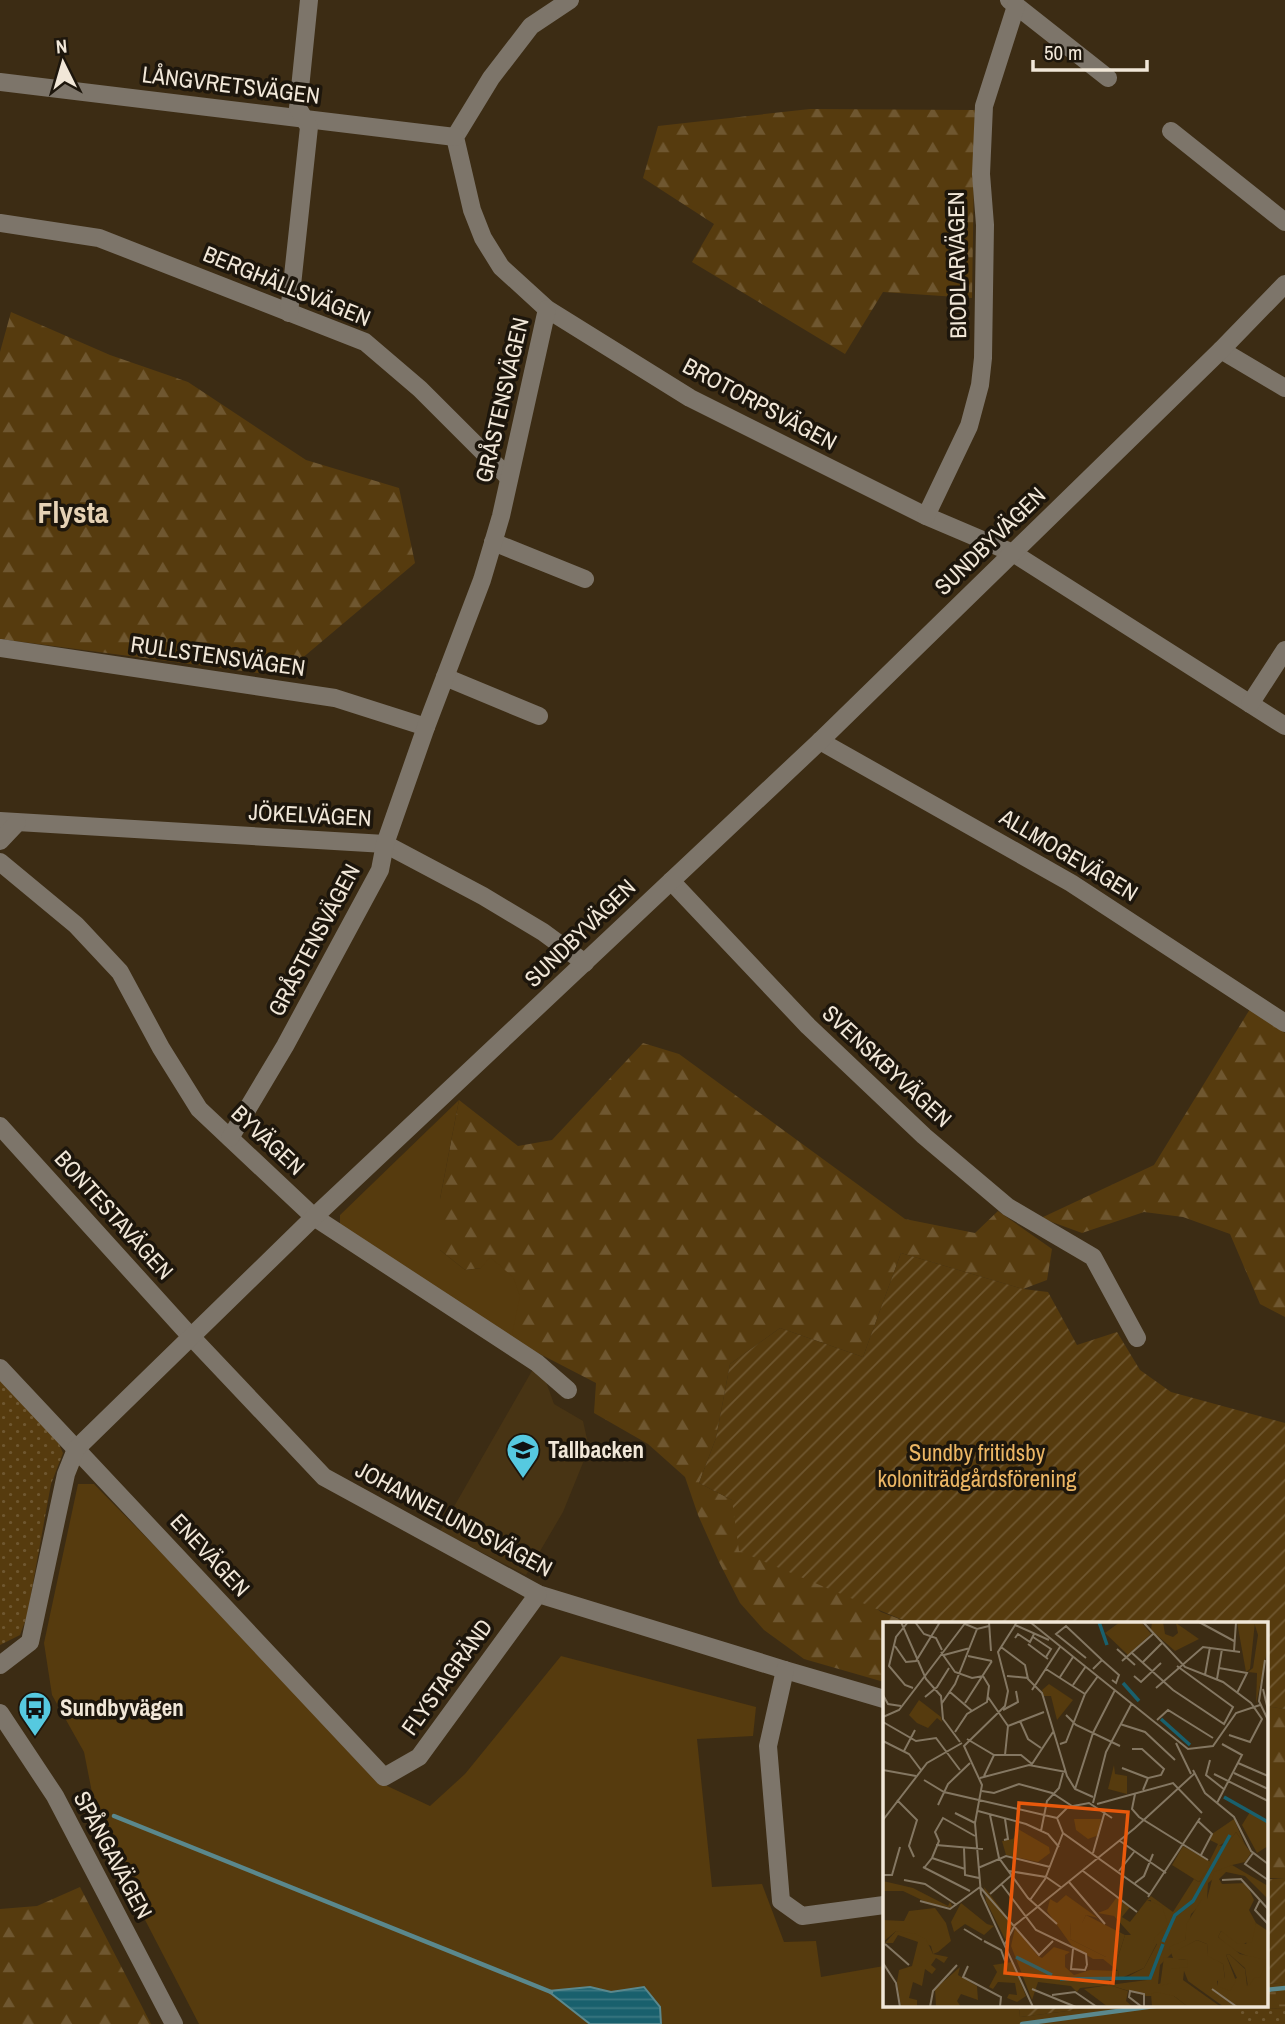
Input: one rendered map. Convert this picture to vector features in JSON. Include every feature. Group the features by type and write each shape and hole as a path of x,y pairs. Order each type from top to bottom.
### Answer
{"street":[{"path":"289,313 309,127 298,108 309,0"},
{"path":"455,137 491,78 531,26 570,0"},
{"path":"1012,3 1108,78"},
{"name":"BIODLARVÄGEN","path":"926,516 969,426 980,385 985,225 981,174 984,106 1012,3"},
{"name":"LÅNGVRETSVÄGEN","path":"0,82 455,137"},
{"path":"1171,131 1285,222"},
{"name":"BROTORPSVÄGEN","path":"455,137 472,210 483,238 501,267 547,309 690,398 926,516 1013,553 1285,726"},
{"name":"BERGHÄLLSVÄGEN","path":"0,223 99,238 365,342 420,389 509,478"},
{"name":"SUNDBYVÄGEN","path":"0,1665 30,1642 66,1474 76,1449 314,1217 820,741 1221,350 1285,284"},
{"name":"GRÅSTENSVÄGEN","path":"230,1138 291,1035 380,870 385,844 426,727 482,580 509,478 547,309"},
{"path":"1221,350 1285,388"},
{"path":"493,542 585,579"},
{"name":"RULLSTENSVÄGEN","path":"0,648 335,698 426,727"},
{"path":"1250,704 1285,650"},
{"path":"445,677 539,716"},
{"name":"ALLMOGEVÄGEN","path":"820,741 1071,883 1285,1023"},
{"path":"0,841 9,822"},
{"name":"JÖKELVÄGEN","path":"9,822 385,844 483,896 542,932 585,963"},
{"name":"BYVÄGEN","path":"0,862 76,925 120,972 161,1048 199,1109 314,1217 537,1363 568,1390"},
{"name":"SVENSKBYVÄGEN","path":"671,881 808,1026 924,1136 1008,1207 1093,1257 1138,1338"},
{"name":"BONTESTAVÄGEN","path":"0,1125 192,1338"},
{"name":"JOHANNELUNDSVÄGEN","path":"192,1338 324,1477 538,1594 883,1699"},
{"name":"ENEVÄGEN","path":"0,1368 384,1777"},
{"name":"FLYSTAGRÄND","path":"384,1777 419,1756 538,1594"},
{"path":"785,1671 768,1746 781,1901 802,1916 883,1905"},
{"name":"SPÅNGAVÄGEN","path":"0,1713 55,1796 174,2024"}],"shaded area":[{"name":"Tallbacken","path":"533,1369 545,1379 554,1404 583,1421 589,1448 563,1512 526,1575 440,1531"}],"green space":[{"path":"810,109 975,110 972,298 883,292 845,354 692,262 714,224 643,178 658,126"},
{"path":"11,312 110,355 188,382 306,460 399,488 415,563 281,676 0,639 0,352"},
{"path":"1250,1009 1285,1033 1285,1317 1260,1304 1230,1234 1183,1217 1144,1212 1082,1233 1041,1218 1154,1165"},
{"path":"643,1043 679,1054 905,1219 975,1233 998,1211 1052,1249 1047,1280 1023,1289 901,1253 863,1357 780,1328 730,1364 716,1438 699,1483 732,1500 881,1612 907,1622 883,1622 883,1682 804,1659 764,1630 740,1603 698,1515 685,1477 648,1444 594,1413 596,1383 511,1339 481,1268 465,1270 440,1250 440,1199 459,1100 518,1146 552,1140"},
{"path":"459,1100 440,1199 440,1250 465,1270 481,1268 490,1257 513,1277 520,1296 511,1339 340,1230 340,1215"},
{"name":"Sundby fritidsby koloniträdgårdsförening","path":"901,1253 1023,1289 1048,1292 1077,1345 1117,1332 1140,1370 1171,1392 1285,1423 1285,1709 1268,1706 1268,1622 908,1622 739,1551 732,1500 699,1483 716,1438 730,1364 780,1328 863,1357"},
{"path":"0,1377 55,1435 63,1453 51,1484 27,1616 20,1635 0,1645"},
{"path":"78,1484 94,1484 328,1723 383,1784 430,1806 465,1774 561,1656 756,1707 753,1736 697,1739 712,1887 762,1884 784,1942 816,1941 821,1977 883,1966 883,2007 1019,2007 1020,2017 1099,2007 1241,2007 1241,2024 199,2024 100,1833 84,1752 52,1695 44,1643"},
{"path":"1268,1706 1285,1709 1285,1879 1269,1878"},
{"path":"1268,1879 1285,1879 1285,1982 1268,1985"},
{"path":"80,1887 151,2024 0,2024 0,1909 37,1906"},
{"path":"1285,1982 1285,2009 1241,2007 1268,2007 1268,1985"},
{"path":"1019,2007 1099,2007 1020,2017"},
{"path":"1241,2007 1285,2009 1285,2024 1241,2024"}],"water":[{"path":"590,1987 611,1992 644,1987 660,2007 661,2024 590,2024 548,1991"}],"waterway":[{"path":"114,1816 551,1992"},
{"path":"1268,1990 1285,1988"},
{"path":"1022,2024 1147,2007"}],"place":[{"name":"Tallbacken","path":"523,1480"},
{"name":"Sundbyvägen","path":"35,1738"}],"district":[{"name":"Flysta","path":"73,513"}]}
